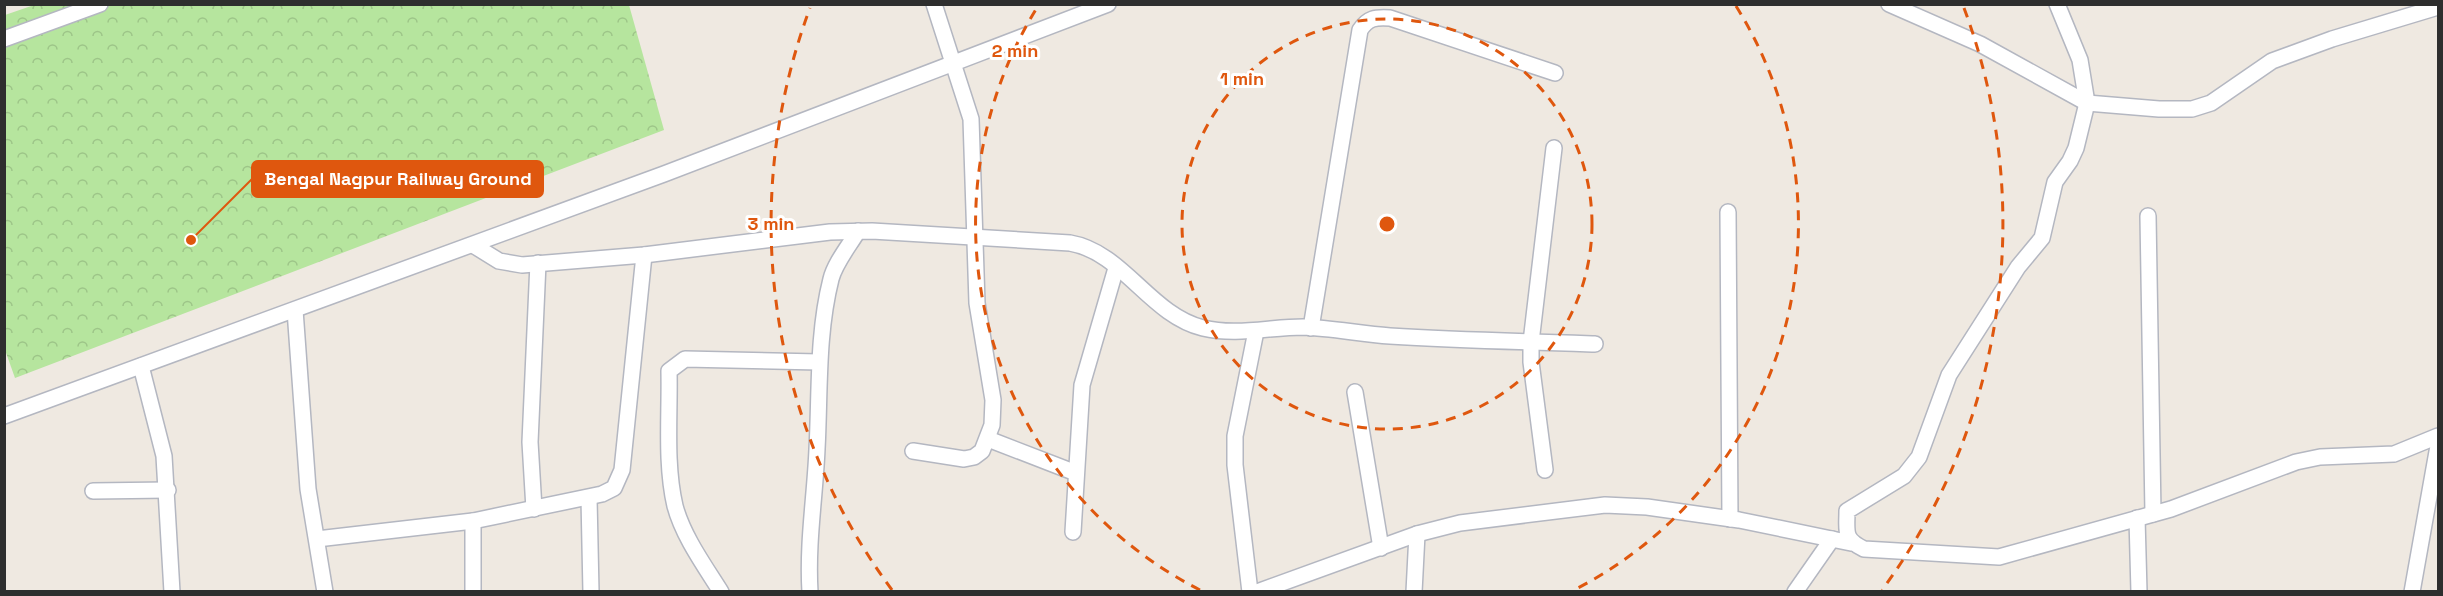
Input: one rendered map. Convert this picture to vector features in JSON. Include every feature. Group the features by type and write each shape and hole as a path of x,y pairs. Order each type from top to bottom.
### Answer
{"street":[{"path":"4,39 100,4"},
{"path":"913,452 964,459 974,457 982,451 992,425 993,400 977,303 970,119 934,4"},
{"path":"4,416 473,245 1108,4"},
{"path":"1889,4 1980,44 2087,103 2159,109 2192,109 2211,103 2272,61 2332,39 2439,7"},
{"path":"1851,543 1847,535 1847,511 1904,476 1919,457 1949,375 2018,267 2042,238 2055,183 2076,148 2087,103 2080,60 2057,4"},
{"path":"1311,328 1358,40 1360,30 1366,20 1390,18 1555,73"},
{"path":"1545,470 1531,362 1531,342 1554,148"},
{"path":"1728,212 1730,519"},
{"path":"2148,216 2153,514"},
{"path":"473,245 509,265 644,255 772,237 858,231 975,236 1086,246 1156,302 1183,320 1203,328 1256,331 1311,328 1387,336 1595,344"},
{"path":"810,591 808,555 817,451 819,362 831,278 858,231"},
{"path":"317,539 473,521 589,498 614,488 622,470 644,255"},
{"path":"534,509 530,442 538,263"},
{"path":"1073,532 1082,385 1116,268"},
{"path":"295,310 308,489 325,591"},
{"path":"1250,591 1235,465 1235,436 1256,331"},
{"path":"721,591 685,532 676,507 671,481 669,371 685,359 819,362"},
{"path":"141,366 164,456 168,490 172,591"},
{"path":"1355,392 1381,548"},
{"path":"1257,591 1417,534 1460,523 1605,505 1647,507 1730,519 1851,543 1864,549 1999,556 2153,514 2296,462 2320,457 2394,454 2439,436"},
{"path":"988,439 1076,473"},
{"path":"2412,591 2439,447"},
{"path":"93,491 168,490"},
{"path":"589,498 591,591"},
{"path":"2137,518 2139,591"},
{"path":"473,521 473,591"},
{"path":"1414,591 1417,534"},
{"path":"1795,591 1832,539"}],"green space":[{"path":"37,4 629,5 664,130 15,378 5,350 5,15"}],"place":[{"name":"Bengal Nagpur Railway Ground","path":"191,240"}]}
